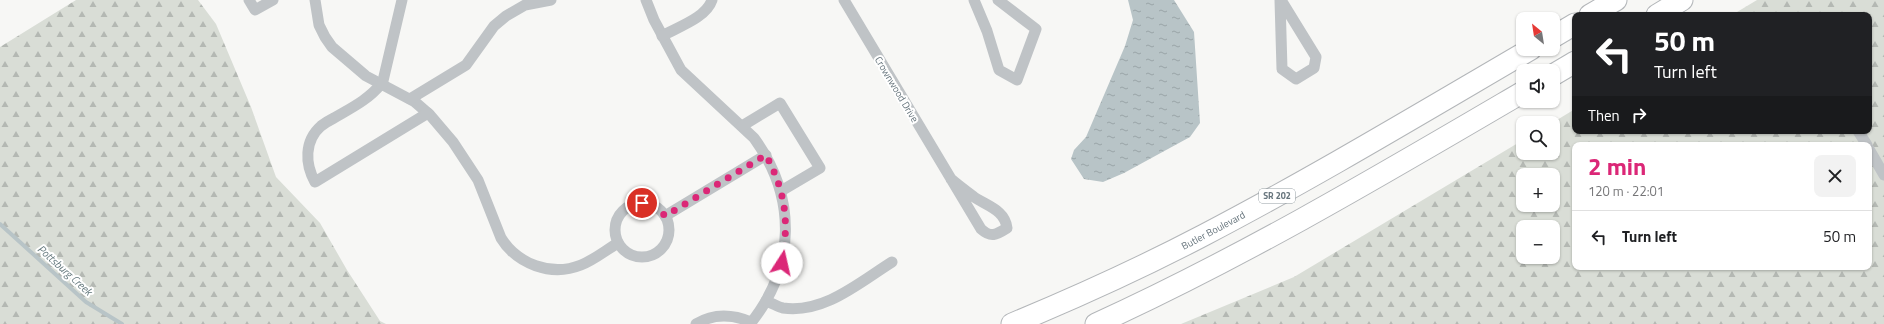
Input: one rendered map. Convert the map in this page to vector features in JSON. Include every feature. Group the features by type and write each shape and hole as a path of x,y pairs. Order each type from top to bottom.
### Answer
{"highway":[{"path":"1595,12 1616,0"},
{"path":"1661,12 1682,0"},
{"path":"1560,32 1572,26"},
{"name":"Butler Boulevard","path":"1012,324 1112,280 1209,232 1298,184 1519,56"},
{"path":"1560,71 1572,64"},
{"path":"1096,324 1174,287 1264,241 1516,96"}],"street":[{"path":"249,0 255,10 273,0"},
{"path":"315,0 319,25 324,37 332,47 366,76 410,100 428,113 453,142 478,180 501,238 506,246 518,258 539,267 570,268 584,263 618,243"},
{"path":"402,0 381,84 366,100 321,126 315,135 309,148 307,160 309,171 315,182 428,113"},
{"path":"410,100 466,65 494,26 506,16 526,5 551,0"},
{"path":"646,0 662,36 681,70 742,126 754,138 766,155 780,191 786,225 782,263 766,301 751,323 740,318 713,316 696,324"},
{"path":"662,36 709,8 712,0"},
{"name":"Crownwood Drive","path":"844,0 980,229 987,235 994,236 1007,228 1006,220 996,210 974,197 951,179"},
{"path":"974,0 987,31 999,70 1017,80 1036,29 998,0"},
{"path":"1281,0 1316,57 1314,68 1296,79 1282,69 1281,0"},
{"path":"742,126 780,103 820,168 780,191"},
{"path":"1872,154 1884,175"},
{"path":"665,216 766,155"},
{"path":"642,203 651,204 659,209 665,216 669,232 662,247 655,253 647,256 635,255 624,250 618,243 615,234 615,225 618,216 628,206 642,203"},
{"path":"766,301 782,308 815,306 832,299 892,262"}],"green space":[{"path":"76,0 198,0 216,24 251,107 276,177 320,223 347,270 380,321 386,324 0,324 0,47"},
{"path":"1757,0 1884,0 1884,324 1181,324 1294,277 1516,144 1516,160 1560,160 1560,118 1572,111 1572,134 1872,134 1872,12 1737,12"}],"water":[{"path":"1128,0 1174,0 1194,32 1200,123 1190,137 1124,173 1103,182 1084,179 1071,159 1074,150 1086,137 1125,46 1133,20"}],"waterway":[{"name":"Pottsburg Creek","path":"0,224 86,302 122,324"}],"route":[{"path":"642,203 651,204 659,209 665,216 766,155 779,185 783,203 786,225 782,263"}]}
